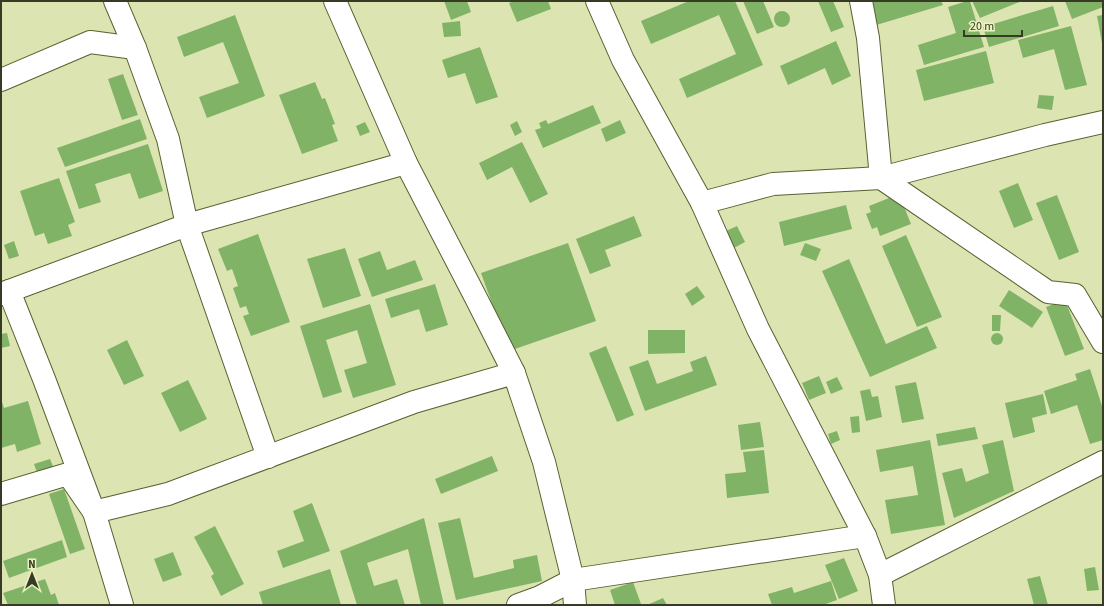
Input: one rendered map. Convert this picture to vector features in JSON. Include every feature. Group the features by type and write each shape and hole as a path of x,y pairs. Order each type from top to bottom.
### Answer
{"street":[{"path":"115,1 135,48 168,139 187,225 268,457"},
{"path":"335,1 406,163 514,374 544,462 573,580 575,605"},
{"path":"597,1 623,60 702,203 758,329 865,536 880,575 884,605"},
{"path":"861,1 868,38 881,178"},
{"path":"1,80 90,42 135,48"},
{"path":"702,203 773,184 881,178 1038,137 1103,122"},
{"path":"122,605 94,512 44,379 5,293 187,225 406,163"},
{"path":"881,178 1048,292 1074,295 1103,342"},
{"path":"94,512 168,494 414,402 514,374"},
{"path":"880,575 1103,462"},
{"path":"1,494 68,474 94,512"},
{"path":"518,605 540,597 573,580 865,536"}],"building":[{"path":"444,1 467,1 471,12 451,20"},
{"path":"514,1 548,1 551,9 517,22 509,3"},
{"path":"689,1 735,1 763,65 687,98 679,79 736,54 719,15 651,44 641,21"},
{"path":"743,1 763,1 774,27 757,34"},
{"path":"818,1 833,1 844,27 831,32"},
{"path":"873,1 941,1 943,5 873,26 866,3"},
{"path":"970,1 984,47 924,65 918,45 956,33 948,7"},
{"path":"972,1 1022,1 980,18"},
{"path":"1065,1 1103,1 1103,7 1072,19"},
{"path":"1053,6 1059,26 989,47 983,27"},
{"path":"779,11 785,11 790,16 788,25 785,27 779,27 774,22 774,16"},
{"path":"235,15 265,96 207,118 199,97 239,83 223,42 184,57 177,37"},
{"path":"1103,15 1103,43 1102,43 1097,16"},
{"path":"460,21 461,36 444,37 442,23"},
{"path":"1071,26 1087,85 1065,90 1054,49 1023,58 1018,40"},
{"path":"836,41 851,76 832,85 825,68 788,85 780,66"},
{"path":"480,47 498,97 476,104 465,73 448,78 442,60"},
{"path":"986,51 994,83 924,101 916,70"},
{"path":"123,74 138,115 122,120 108,79"},
{"path":"315,82 322,99 325,98 335,124 332,125 338,141 302,154 279,95"},
{"path":"1039,95 1054,96 1052,110 1037,108"},
{"path":"593,105 601,123 543,148 535,130 541,128 539,123 546,120 548,124"},
{"path":"140,119 147,139 65,167 57,148"},
{"path":"620,120 626,133 606,142 601,129"},
{"path":"517,121 522,132 515,136 510,125"},
{"path":"365,122 370,132 360,136 356,126"},
{"path":"522,142 548,194 530,203 512,167 487,180 479,163"},
{"path":"148,144 163,191 139,199 130,173 95,184 101,202 79,209 66,171"},
{"path":"59,178 75,222 68,225 72,236 48,244 44,233 35,236 20,191"},
{"path":"1018,183 1033,220 1014,228 999,191"},
{"path":"899,194 911,224 880,236 877,227 872,229 866,214 871,212 869,206"},
{"path":"1057,195 1079,252 1059,260 1036,203"},
{"path":"846,205 852,229 784,246 779,222"},
{"path":"634,216 642,236 605,250 611,266 590,274 576,239"},
{"path":"737,226 745,242 734,248 726,231"},
{"path":"258,234 290,322 251,336 243,316 249,314 246,306 240,308 233,288 238,286 232,269 227,271 218,249"},
{"path":"906,235 942,317 917,327 882,246"},
{"path":"14,241 19,256 9,259 4,245"},
{"path":"568,243 596,321 509,351 481,273"},
{"path":"805,243 821,249 816,261 800,255"},
{"path":"345,248 361,296 323,308 307,259"},
{"path":"380,251 387,270 415,260 423,280 372,297 358,259"},
{"path":"849,259 886,344 927,326 937,348 870,377 822,271"},
{"path":"435,284 448,325 426,332 419,309 391,318 385,299"},
{"path":"697,286 705,297 692,306 685,294"},
{"path":"1009,290 1043,312 1032,328 999,306"},
{"path":"1065,300 1084,349 1065,356 1046,307"},
{"path":"370,304 396,385 353,398 344,370 367,363 357,330 326,340 342,392 323,398 300,326"},
{"path":"992,315 1001,315 1000,331 992,331"},
{"path":"648,330 685,330 685,353 648,354"},
{"path":"7,333 10,346 1,348 1,334"},
{"path":"995,333 999,333 1003,339 999,345 995,345 991,341 991,337"},
{"path":"127,340 144,376 124,385 107,350"},
{"path":"606,346 634,415 617,422 589,353"},
{"path":"706,356 717,385 645,411 629,367 648,360 657,384 693,371 690,362"},
{"path":"1090,369 1103,409 1103,440 1090,444 1077,405 1051,414 1044,391 1077,380 1075,374"},
{"path":"819,376 826,393 809,400 802,383"},
{"path":"837,377 843,389 831,394 826,382"},
{"path":"188,380 207,419 180,432 161,393"},
{"path":"916,382 924,419 902,423 895,386"},
{"path":"870,389 872,397 878,396 882,417 866,421 860,391"},
{"path":"1043,394 1047,414 1032,418 1035,432 1013,438 1005,403"},
{"path":"1,399 4,408 28,401 41,444 17,452 15,444 1,448"},
{"path":"859,416 860,432 852,433 850,417"},
{"path":"760,422 764,447 741,450 738,425"},
{"path":"975,427 978,439 938,446 936,434"},
{"path":"837,431 840,440 831,444 828,434"},
{"path":"930,440 945,525 891,534 885,500 918,495 913,466 880,472 876,450"},
{"path":"1003,440 1014,491 954,518 942,473 962,468 966,482 989,473 982,445"},
{"path":"764,450 769,493 727,498 725,474 746,472 743,452"},
{"path":"492,456 498,471 441,494 435,479"},
{"path":"50,459 54,469 38,475 34,464"},
{"path":"64,489 85,549 70,554 49,494"},
{"path":"312,503 330,551 283,568 277,551 304,541 293,511"},
{"path":"424,518 444,605 421,605 408,549 367,563 374,586 397,579 405,605 357,605 340,551"},
{"path":"460,518 474,578 514,568 513,560 537,555 542,581 456,600 438,523"},
{"path":"215,526 244,584 221,596 211,576 214,574 194,537"},
{"path":"62,540 67,557 9,578 3,561"},
{"path":"173,552 182,575 163,582 154,559"},
{"path":"844,558 858,591 839,599 825,565"},
{"path":"1095,567 1099,590 1087,591 1084,569"},
{"path":"330,569 341,605 263,605 259,592"},
{"path":"1040,576 1048,605 1034,605 1027,579"},
{"path":"45,579 51,595 55,593 59,605 8,605 3,593"},
{"path":"831,581 837,600 823,605 772,605 768,594 792,587 794,593"},
{"path":"633,582 641,604 615,605 610,590"},
{"path":"663,598 667,605 647,605"}]}
